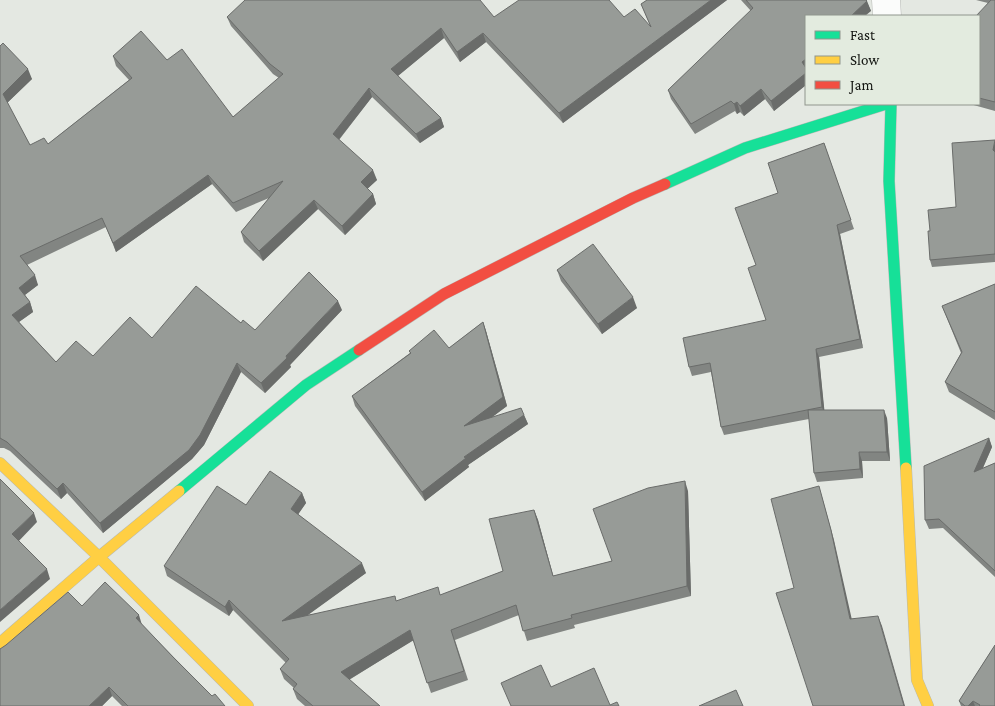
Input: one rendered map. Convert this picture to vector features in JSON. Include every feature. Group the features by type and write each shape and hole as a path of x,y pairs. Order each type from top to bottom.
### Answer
{"street":[{"path":"886,0 887,15"},
{"path":"0,643 306,385 444,294 633,198 745,148 883,105"},
{"path":"890,105 889,181 913,619 917,680 928,706"},
{"path":"0,464 99,558 248,706"}],"building":[{"path":"245,0 480,0 494,17 519,0 609,0 624,17 635,9 651,27 641,4 647,0 711,0 559,113 483,33 457,52 441,28 391,69 441,118 416,134 369,88 333,134 373,170 361,182 373,194 342,226 314,200 259,251 241,232 283,181 233,203 208,175 113,243 102,218 20,256 35,275 19,288 30,302 12,315 56,362 76,341 93,356 130,317 152,338 196,286 241,323 243,320 255,330 309,272 338,301 286,356 287,358 261,383 237,363 200,435 189,450 100,523 63,483 57,489 7,442 0,438 0,46 3,43 28,69 3,94 30,145 44,138 48,144 132,78 113,56 141,31 167,60 182,49 233,117 283,74 270,64 227,17"},
{"path":"746,0 867,1 852,15 805,15 805,60 802,62 805,66 805,74 771,101 761,89 740,106 737,102 734,104 731,101 691,124 668,90 753,8"},
{"path":"991,0 995,0 995,102 980,98 980,15 977,15"},
{"path":"995,140 993,150 995,152 995,254 930,260 928,210 956,207 952,143"},
{"path":"824,143 851,220 837,225 860,339 816,349 822,407 721,427 710,363 689,367 683,338 766,320 748,268 756,265 735,208 778,193 768,163"},
{"path":"593,244 633,297 598,324 557,270"},
{"path":"995,284 995,412 945,382 962,352 942,306"},
{"path":"483,322 503,397 464,426 521,408 524,415 464,457 466,458 422,492 352,396 411,353 409,351 434,330 449,348"},
{"path":"808,410 884,410 887,452 859,452 860,469 814,473"},
{"path":"989,438 974,472 995,463 995,571 939,519 925,520 924,466"},
{"path":"270,471 302,493 291,509 362,563 282,621 395,596 396,601 438,587 440,595 503,571 489,519 534,510 553,576 612,561 593,509 648,488 685,481 687,586 571,615 572,618 523,631 516,605 451,630 464,671 427,683 410,630 341,672 380,706 313,706 293,689 297,684 280,669 289,659 229,600 225,607 164,566 217,486 246,505"},
{"path":"0,479 34,513 12,534 47,569 0,610"},
{"path":"819,486 831,530 850,619 878,616 904,706 813,706 776,593 794,588 771,499"},
{"path":"105,582 139,615 136,618 173,657 212,696 215,694 225,706 128,706 109,687 89,706 0,706 0,649 68,592 82,606"},
{"path":"995,645 995,706 979,706 973,701 968,706 965,706 959,701"},
{"path":"541,665 551,687 594,668 610,705 617,702 619,706 511,706 501,683"},
{"path":"736,690 743,706 699,706"}],"traffic: fast":[{"path":"665,184 745,148 883,105"},
{"path":"891,105 889,181 906,468"},
{"path":"179,491 306,385 359,350"}],"traffic: slow":[{"path":"0,463 99,557 248,706"},
{"path":"906,468 917,680 928,706"},
{"path":"0,643 179,491"}],"traffic: jam":[{"path":"359,350 444,294 633,198 665,184"}]}
